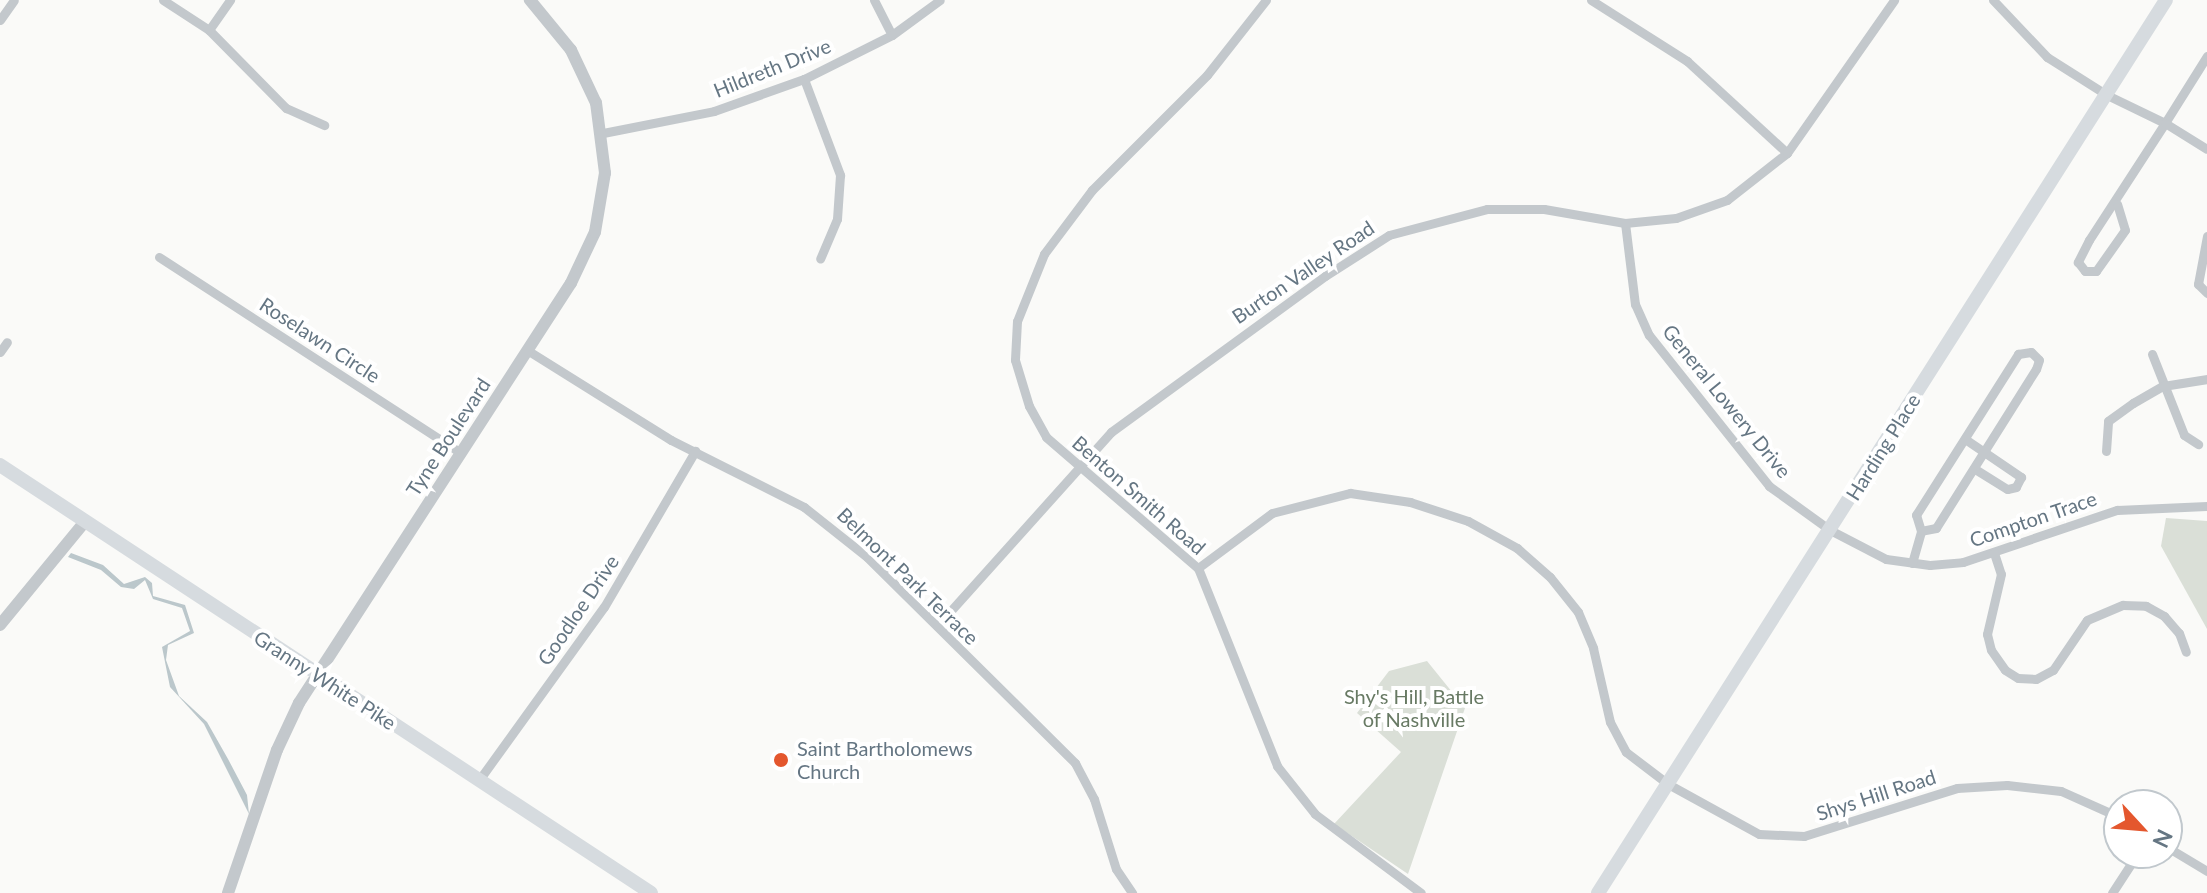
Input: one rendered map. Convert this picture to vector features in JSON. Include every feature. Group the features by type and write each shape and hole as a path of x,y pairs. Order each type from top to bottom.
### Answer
{"main road":[{"name":"Harding Place","path":"1598,893 2166,0"},
{"name":"Granny White Pike","path":"0,465 83,524 651,893"}],"street":[{"path":"0,20 14,0"},
{"path":"163,0 209,30 279,103 324,125"},
{"path":"209,30 230,0"},
{"name":"Tyne Boulevard","path":"228,893 280,741 317,674 527,350 592,241 605,183 603,133 579,63 530,0"},
{"path":"874,0 892,35"},
{"name":"Hildreth Drive","path":"603,133 714,111 804,79 892,35 940,0"},
{"name":"Benton Smith Road","path":"1266,0 1207,75 1092,190 1044,254 1027,288 1017,321 1020,385 1046,437 1077,467 1198,568 1277,766 1315,814 1421,893"},
{"path":"1591,0 1687,61 1787,153"},
{"name":"Burton Valley Road","path":"937,626 1111,432 1185,375 1389,235 1487,209 1544,209 1625,223 1676,218 1727,200 1787,153 1894,0"},
{"path":"1993,0 2047,57 2107,95 2165,123 2207,149"},
{"path":"2117,204 2125,230 2096,271 2085,271 2078,262 2207,56"},
{"path":"804,79 840,175 839,210 820,259"},
{"name":"General Lowery Drive","path":"1625,223 1635,304 1649,335 1769,486 1830,530"},
{"path":"2207,236 2198,284 2207,293"},
{"name":"Roselawn Circle","path":"159,257 461,453"},
{"path":"0,352 7,342"},
{"name":"Belmont Park Terrace","path":"527,350 695,451 759,481 827,522 1075,763 1094,799 1116,869 1132,893"},
{"path":"1912,563 1921,531 1916,515 2018,354 2031,352 2039,364 1936,528 1921,531"},
{"path":"2152,354 2184,435 2198,444"},
{"path":"2106,451 2108,421 2163,386 2207,379"},
{"path":"1965,439 2017,469 2019,482 2007,489 1974,468"},
{"name":"Goodloe Drive","path":"479,780 604,607 695,451"},
{"name":"Shys Hill Road","path":"1198,568 1272,513 1350,493 1410,502 1468,521 1517,548 1550,577 1578,612 1593,648 1610,722 1626,752 1668,784 1759,834 1816,833 1957,788 2007,785 2061,791 2103,810"},
{"name":"Compton Trace","path":"1830,530 1886,559 1912,563 1963,562 2117,510 2207,506"},
{"path":"0,625 83,524"},
{"path":"1994,553 2001,574 1987,634 2005,670 2018,678 2036,679 2053,670 2087,620 2123,605 2146,606 2164,616 2186,652"},
{"path":"2183,857 2207,871"},
{"path":"2112,893 2128,869"}],"green space":[{"path":"2166,518 2207,521 2207,629 2161,546"},
{"name":"Shy's Hill, Battle of Nashville","path":"1427,661 1465,708 1408,874 1334,824 1401,752 1357,713 1389,671"}],"shaded area":[{"path":"71,553 103,565 124,584 145,577 152,583 153,596 185,605 194,633 168,645 166,660 179,696 207,722 228,759 247,795 249,814 204,724 170,687 162,647 190,631 182,608 153,599 145,580 134,589 121,587 101,570 68,557"}],"place":[{"name":"Saint Bartholomews Church","path":"781,760"}]}
